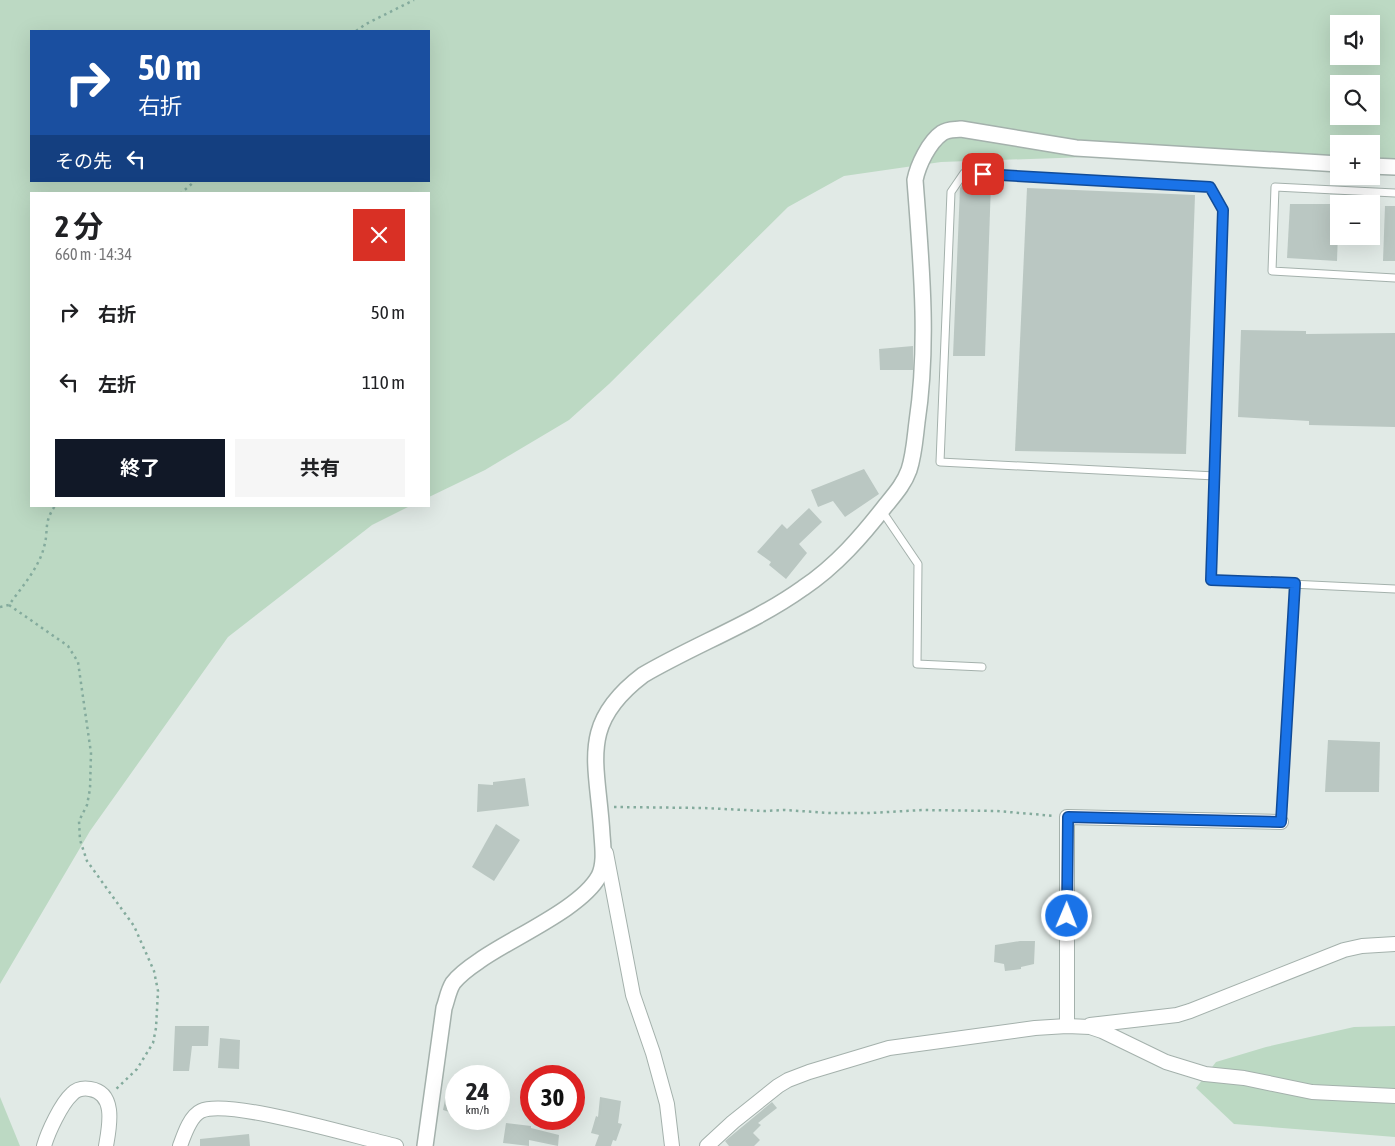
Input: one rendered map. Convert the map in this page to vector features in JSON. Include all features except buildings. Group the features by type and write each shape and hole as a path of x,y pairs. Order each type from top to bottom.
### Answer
{"street":[{"path":"425,1146 444,1008 450,989 462,974 478,962 560,912 586,891 598,877 602,868 602,833 595,758 597,737 602,720 614,702 629,685 643,674 771,609 802,589 840,559 903,484 909,470 915,442 923,358 923,298 915,180 917,169 928,149 942,133 962,129 1076,148 1330,163"},
{"path":"1380,166 1395,167"},
{"path":"1067,1026 1068,817 1281,822"},
{"path":"602,833 633,995 653,1053 665,1097 672,1146"},
{"path":"707,1146 733,1122 778,1086 788,1080 840,1061 889,1048 1011,1030 1084,1026 1177,1015 1344,950 1362,946 1395,944"},
{"path":"1084,1026 1102,1031 1166,1062 1205,1074 1244,1078 1312,1092 1395,1096"},
{"path":"44,1146 54,1122 71,1095 81,1089 93,1089 104,1096 106,1100 110,1122 106,1146"},
{"path":"180,1146 195,1115 205,1110 216,1108 252,1112 396,1146"}],"lane":[{"path":"1214,476 940,462 952,192 964,172 1210,187 1223,210 1211,580 1395,589"},
{"path":"1395,193 1275,187 1272,271 1395,278"},
{"path":"882,511 918,564 917,664 982,667"},
{"path":"1281,822 1295,583"}],"path":[{"path":"357,30 414,0"},
{"path":"182,192 194,182"},
{"path":"0,607 9,605 40,558 44,547 46,524 54,507"},
{"path":"9,605 68,646 78,662 91,753 90,790 87,805 79,821 80,840 87,860 134,926 154,971 158,991 156,1028 153,1043 137,1069 106,1100"},
{"path":"600,807 860,813 922,810 997,811 1068,817"}],"green space":[{"path":"0,0 1395,0 1395,159 1380,158 1380,135 1330,135 1330,157 1145,155 941,162 844,176 788,207 609,384 569,420 485,470 430,497 430,192 30,192 30,507 408,507 372,525 228,637 90,831 0,984"},
{"path":"1395,1026 1395,1137 1234,1124 1196,1088 1216,1062 1266,1047 1354,1027"},
{"path":"0,1097 20,1146 0,1146"}],"route":[{"path":"983,174 1210,187 1223,210 1211,580 1295,583 1281,822 1068,817 1067,916"}]}
